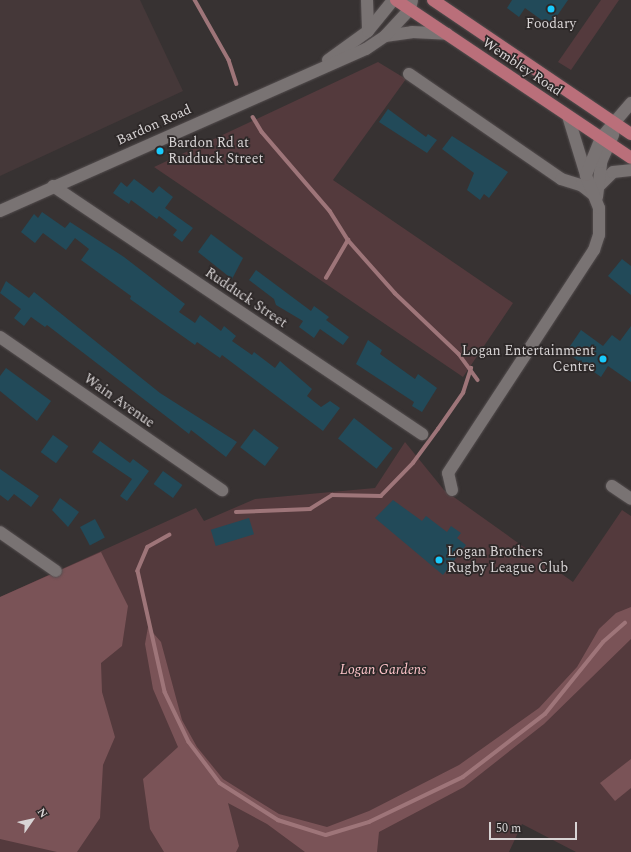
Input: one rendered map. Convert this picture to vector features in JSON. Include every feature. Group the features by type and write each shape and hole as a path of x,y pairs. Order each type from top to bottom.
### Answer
{"main road":[{"name":"Wembley Road","path":"394,0 411,5 447,34 631,158"},
{"name":"Wembley Road","path":"433,0 631,134"}],"street":[{"path":"368,0 368,31"},
{"name":"Bardon Road","path":"321,66 368,31 394,0"},
{"name":"Bardon Road","path":"0,211 321,66 366,49 385,36 411,5"},
{"path":"385,36 412,32 447,34"},
{"path":"409,74 561,180 581,185 597,192"},
{"path":"586,175 616,124 631,103"},
{"path":"568,116 586,175 597,192"},
{"path":"452,490 448,472 594,250 601,221 597,192 600,162 606,141"},
{"path":"597,192 612,172 631,170"},
{"name":"Rudduck Street","path":"53,186 422,434"},
{"name":"Wain Avenue","path":"0,337 222,490"},
{"path":"612,486 631,499"},
{"path":"0,532 56,570"}],"shaded area":[{"path":"0,0 140,0 183,91 0,176"},
{"path":"101,552 128,606 122,646 101,663 102,692 115,737 103,765 100,818 77,852 57,852 0,839 0,597"},
{"path":"631,607 631,639 544,724 464,787 379,832 377,852 305,852 267,824 228,803 239,846 236,852 164,852 150,829 143,779 178,747 153,689 145,644 148,627 161,642 182,720 197,747 223,779 279,814 327,827 369,811 459,765 539,708 577,667 599,629 616,613"},
{"path":"631,759 631,788 615,801 600,783"}],"green space":[{"path":"601,0 619,0 571,70 558,62"},
{"path":"378,62 406,79 333,180 513,303 463,377 154,167"},
{"name":"Logan Gardens","path":"405,442 444,490 573,582 622,510 631,516 631,852 576,852 522,824 509,852 0,852 0,597 196,508 204,521 255,499 375,488"}],"building":[{"path":"512,0 568,0 550,26 525,8 519,17 507,8"},
{"path":"388,109 426,137 428,134 437,140 427,153 379,122"},
{"path":"452,136 508,172 489,198 484,194 480,200 467,190 474,173 442,149"},
{"path":"134,179 153,193 159,186 173,197 165,208 193,228 182,242 173,235 177,230 159,216 157,219 131,200 129,204 113,193 121,182 127,187"},
{"path":"42,212 65,228 70,222 124,257 185,304 179,312 195,323 200,315 221,331 224,326 236,336 232,341 252,355 254,352 275,368 280,361 312,389 307,396 321,407 330,401 340,408 323,431 222,355 220,358 197,342 195,345 130,299 131,296 81,260 89,249 75,238 66,250 43,233 35,243 21,232 34,214 38,218"},
{"path":"211,234 243,258 232,279 198,252"},
{"path":"622,259 631,266 631,295 608,276"},
{"path":"256,270 311,311 314,306 329,317 326,320 349,337 343,345 320,329 314,338 299,327 303,321 276,305 274,299 249,280"},
{"path":"6,281 29,298 34,292 160,393 237,442 226,457 191,430 189,434 47,325 45,327 31,317 24,326 14,318 21,309 0,293"},
{"name":"Logan Entertainment Centre","path":"631,326 631,382 608,366 601,377 566,352 581,330 603,346 612,335 620,341"},
{"path":"368,340 382,350 380,354 415,379 418,374 437,388 422,412 412,406 414,402 356,364"},
{"path":"6,368 51,401 37,421 0,391 0,376"},
{"path":"354,418 393,448 377,469 338,438"},
{"path":"254,429 279,448 265,466 240,447"},
{"path":"53,435 68,446 56,463 41,452"},
{"path":"100,441 130,463 133,459 149,471 127,501 120,496 132,479 92,452"},
{"path":"0,469 39,496 31,507 14,494 8,501 0,495"},
{"path":"163,471 182,485 173,498 154,484"},
{"path":"60,498 79,512 68,527 52,510"},
{"name":"Logan Brothers Rugby League Club","path":"393,500 422,521 426,516 447,532 451,526 461,533 457,538 466,545 443,575 375,518"},
{"path":"249,518 254,534 216,546 211,530"},
{"path":"95,519 105,538 90,546 80,527"}],"waterway":[{"path":"195,0 229,60 237,84"},
{"path":"253,117 262,132 330,211 348,240 395,293 459,354 478,380"},
{"path":"326,278 348,240"},
{"path":"236,512 310,509 332,495 381,496 413,463 438,429 463,393 471,368"},
{"path":"170,535 148,547 138,571 165,692 189,742 220,783 278,820 326,835 369,822 463,777 545,714 603,642 625,623"}],"place":[{"name":"Foodary","path":"551,9"},
{"name":"Bardon Rd at Rudduck Street","path":"160,151"},
{"name":"Logan Entertainment Centre","path":"603,359"},
{"name":"Logan Brothers Rugby League Club","path":"439,560"}]}
